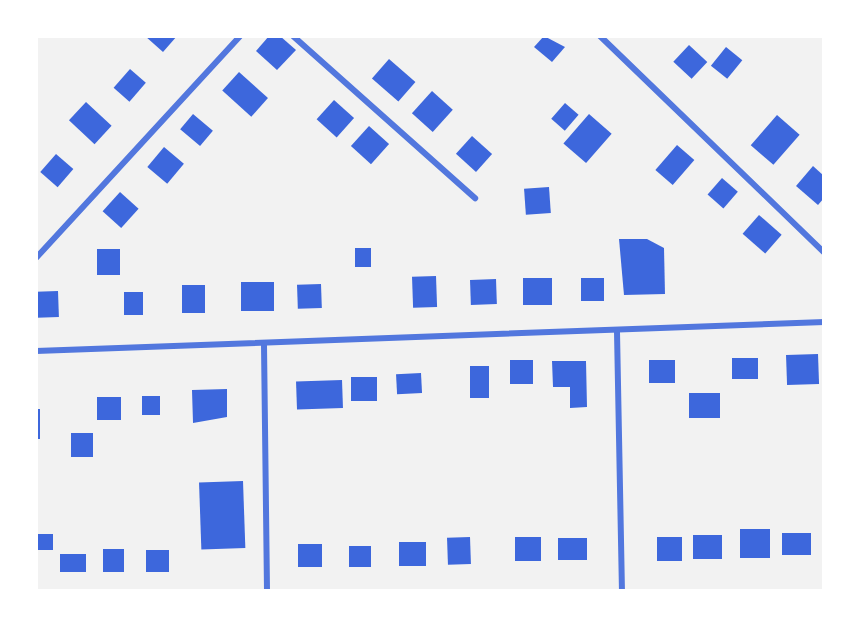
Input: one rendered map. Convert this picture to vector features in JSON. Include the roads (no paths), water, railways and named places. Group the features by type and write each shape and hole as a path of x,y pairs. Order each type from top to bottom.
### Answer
{"street":[{"path":"36,258 240,36"},
{"path":"293,36 475,198"},
{"path":"600,36 824,252"},
{"path":"36,351 264,345 824,322"},
{"path":"617,332 622,591"},
{"path":"264,345 267,591"}]}
